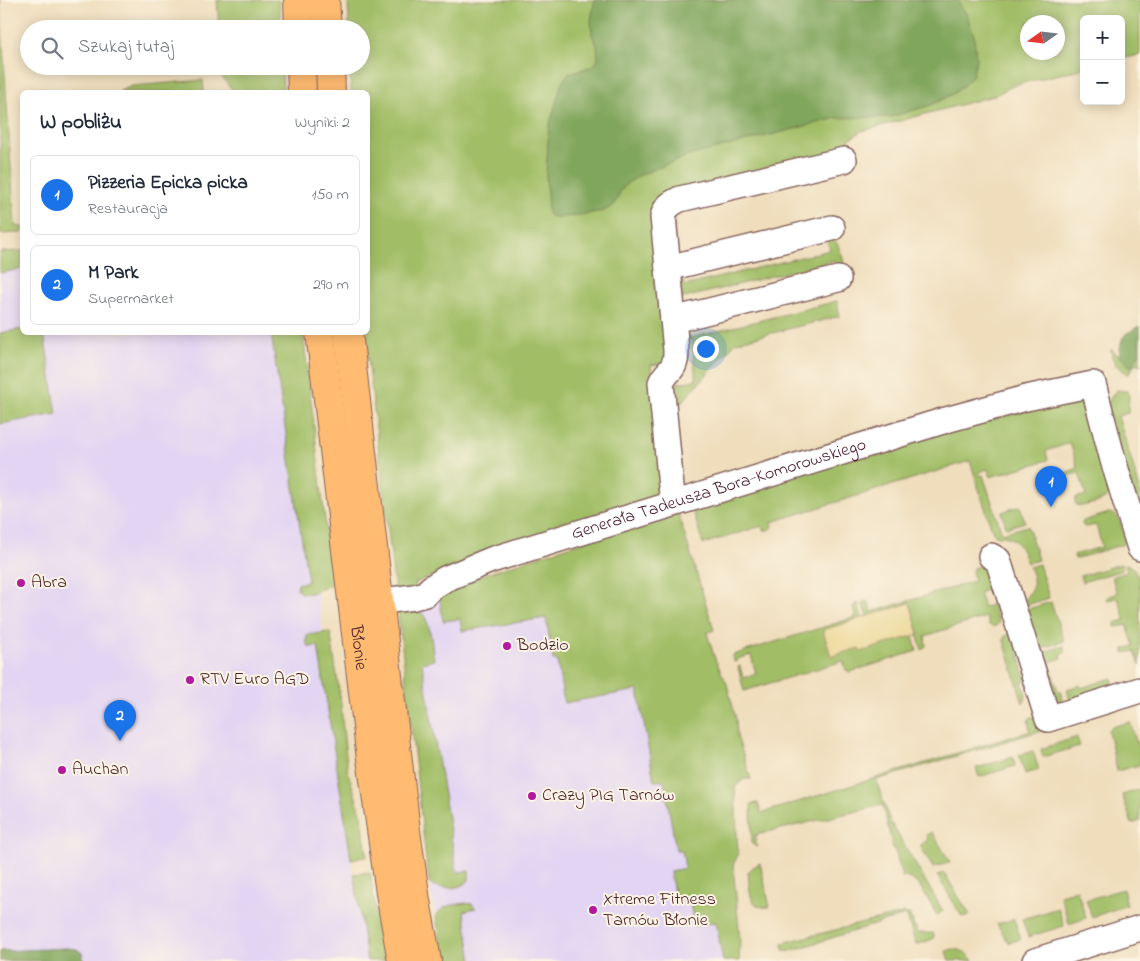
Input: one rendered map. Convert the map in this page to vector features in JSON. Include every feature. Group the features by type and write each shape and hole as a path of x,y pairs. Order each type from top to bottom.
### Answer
{"main road":[{"path":"298,0 299,20"},
{"path":"325,0 326,20"},
{"path":"301,75 302,90"},
{"path":"330,75 331,90"},
{"name":"Błonie","path":"320,335 362,687 390,893 402,961"},
{"name":"Błonie","path":"348,335 409,850 427,961"}],"street":[{"path":"674,503 661,383 664,376 673,367 676,350 663,217 665,210 680,199 844,160"},
{"path":"668,268 832,228"},
{"path":"673,320 838,279"},
{"name":"Generała Tadeusza Bora-Komorowskiego","path":"351,599 391,600 426,594 431,588 445,579 491,560 946,420 1023,399 1093,384 1113,460 1140,548"},
{"path":"991,556 998,560 1048,719 1140,690"},
{"path":"1035,961 1140,928"}],"shaded area":[{"path":"20,251 20,335 271,335 308,581 301,583 298,591 302,594 317,592 323,633 307,635 307,643 309,647 318,646 367,961 84,961 82,953 67,948 0,951 0,252"},
{"path":"441,589 714,630 707,633 715,659 727,684 736,719 737,736 751,779 744,779 735,787 738,855 733,865 740,939 739,961 444,961 427,868 399,609"}],"green space":[{"path":"0,0 15,226 20,227 20,233 0,234"},
{"path":"217,0 279,0 280,20 218,20"},
{"path":"348,0 1140,0 1140,55 1125,58 1125,15 1080,15 1080,69 1015,85 993,96 862,131 849,139 852,150 676,193 666,363 651,365 663,495 490,553 415,583 417,589 395,590 365,335 370,335 370,90 351,90 350,75 370,75 370,20 349,20"},
{"path":"595,0 957,0 967,15 974,36 976,59 973,75 964,85 953,94 931,105 891,117 837,118 688,156 642,174 626,184 617,200 604,211 566,217 553,217 548,212 546,174 549,127 562,82 569,73 593,66 598,60 597,45 592,35 591,20"},
{"path":"222,75 282,75 283,90 232,90"},
{"path":"203,80 204,90 122,90 132,86"},
{"path":"827,238 835,241 841,252 844,266 839,273 836,260 680,299 681,274 684,286 830,250"},
{"path":"20,251 20,269 0,273 0,252"},
{"path":"837,301 840,316 736,342 671,414 671,384 696,380 692,340 679,341 686,326 690,338"},
{"path":"1140,326 1140,352 1131,367 1119,356 1121,343 1126,334"},
{"path":"20,329 20,335 44,335 57,414 0,424 0,333"},
{"path":"271,335 303,335 332,584 320,588 316,592 300,593 297,588 298,584 308,581"},
{"path":"1111,349 1131,367 1140,352 1140,365 1136,363 1128,375 1115,364"},
{"path":"1116,390 1127,391 1129,394 1128,413 1118,416 1140,489 1140,514 1106,405"},
{"path":"1070,399 1082,402 1089,407 1111,491 1106,498 1099,502 1082,506 1076,503 1076,498 1086,495 1079,473 1068,476 1066,473 1078,468 1070,443 1046,451 1048,460 990,477 988,469 979,472 980,476 983,475 1002,533 1028,526 1038,560 1027,563 1015,541 993,533 970,461 772,522 773,527 769,530 764,530 762,526 703,544 693,512 695,507 842,459"},
{"path":"1020,506 1025,522 1006,527 1002,512"},
{"path":"677,510 714,630 707,633 715,659 727,684 736,719 737,736 751,779 744,779 735,787 738,855 733,865 740,939 739,961 723,961 716,922 694,926 689,897 675,899 670,871 685,868 682,850 676,850 664,781 654,781 638,690 564,703 557,660 553,660 546,618 462,631 460,619 443,621 440,601 441,589"},
{"path":"1109,513 1118,518 1124,544 1075,559 1074,555 1102,547 1096,525 1085,527 1082,525 1083,521"},
{"path":"1039,564 1049,598 1020,607 1033,585 1029,567"},
{"path":"1121,564 1123,570 1082,582 1080,576"},
{"path":"1125,564 1133,568 1140,581 1140,666 1135,651 1124,653 1124,649 1134,646 1127,625 1115,627 1115,623 1125,620 1118,598 1107,600 1106,598 1117,593 1112,577 1127,572"},
{"path":"988,565 992,575 985,578 990,596 987,590 979,593 984,607 992,605 992,603 999,623 995,627 989,625 986,617 925,636 926,646 922,650 910,603 867,617 862,602 868,602 872,612 974,581 973,568"},
{"path":"1051,602 1064,641 1034,651 1022,611"},
{"path":"858,603 862,618 824,630 859,648 860,651 913,636 917,651 850,672 846,670 843,661 744,691 738,667 740,666 743,678 756,674 751,655 737,659 738,661 734,662 733,655 856,617 853,608"},
{"path":"412,606 425,617 432,642 434,660 422,663 457,872 469,871 469,880 461,886 451,888 430,884 427,868 398,611"},
{"path":"328,632 331,636 341,704 348,773 362,816 367,857 351,859 318,646 309,647 306,641 307,635"},
{"path":"1013,632 1026,680 1022,682 1026,696 1023,703 1004,641 1005,636"},
{"path":"1064,646 1066,652 1061,654 1062,658 1049,662 1063,701 1054,704 1038,654"},
{"path":"1112,678 1115,688 1070,701 1067,689 1080,685 1081,688"},
{"path":"1140,701 876,780 890,821 943,911 937,915 919,885 908,878 902,877 883,805 755,835 757,847 752,844 751,804 758,803 761,813 1030,731 1028,720 1031,717 1036,719 1039,728 1042,728"},
{"path":"1130,722 1140,753 1140,765 1117,771 1108,730 1111,727"},
{"path":"1077,737 1080,746 1043,757 1041,749"},
{"path":"1033,751 1039,770 1025,774 1019,755"},
{"path":"1013,757 1015,766 979,777 976,768"},
{"path":"1140,789 1140,821 1132,824 1122,795"},
{"path":"932,832 950,862 933,868 920,846 928,839 926,835"},
{"path":"760,863 770,907 757,905 751,897 748,872"},
{"path":"370,872 385,961 367,961 354,874"},
{"path":"944,873 970,915 962,917 937,875"},
{"path":"1123,889 1127,905 1092,917 1086,900"},
{"path":"1077,890 1086,918 1069,924 1060,895"},
{"path":"465,903 472,904 476,908 464,911 472,961 444,961 436,916 438,912 445,908"},
{"path":"1058,908 1064,926 1028,937 1022,919"},
{"path":"905,913 905,915 787,952 782,943"},
{"path":"906,914 910,914 910,920 913,920 913,926 916,927 917,933 933,933 933,939 916,945"},
{"path":"1014,919 1021,939 1009,943 997,924"},
{"path":"77,949 82,953 84,961 0,961 0,951"},
{"path":"953,949 964,952 973,961 949,961 946,951"}],"sand":[{"path":"910,603 919,634 860,652 859,648 831,656 823,630"}],"place":[{"name":"Pizzeria Epicka picka","path":"1051,507"},
{"name":"Abra","path":"21,583"},
{"name":"Bodzio","path":"507,646"},
{"name":"RTV Euro AGD","path":"190,680"},
{"name":"M Park","path":"120,741"},
{"name":"Auchan","path":"62,770"},
{"name":"Crazy PIG Tarnów","path":"532,796"},
{"name":"Xtreme Fitness Tarnów Błonie","path":"593,910"}]}
